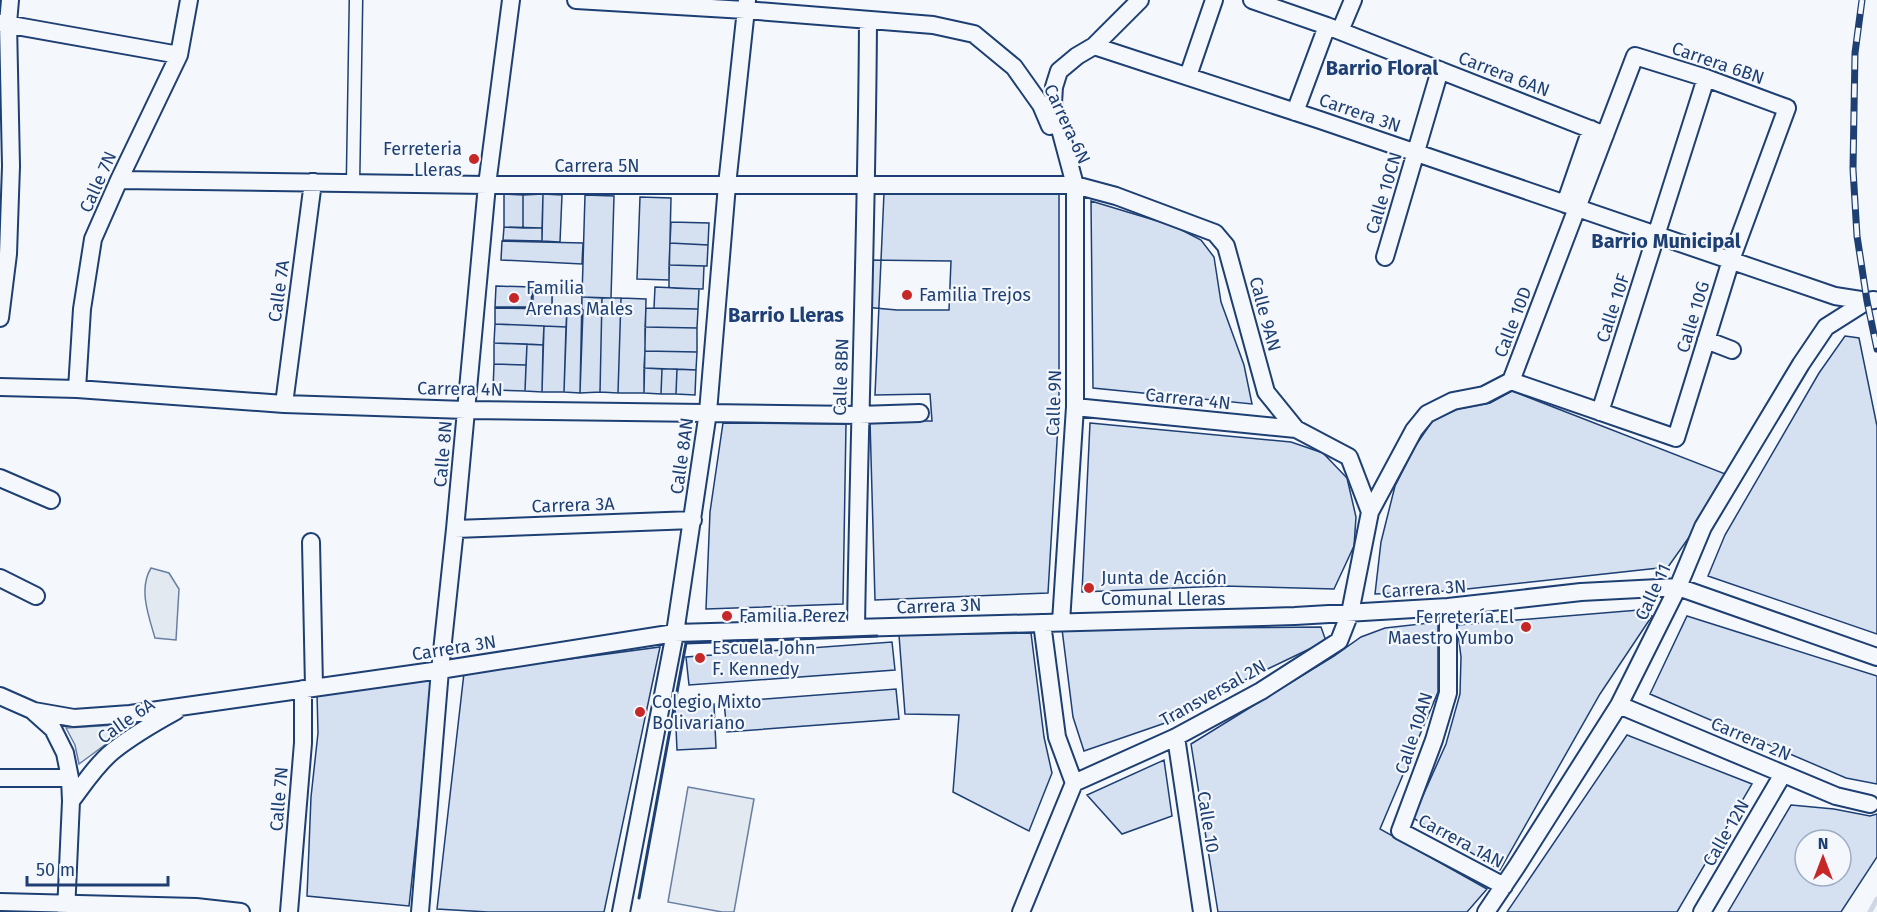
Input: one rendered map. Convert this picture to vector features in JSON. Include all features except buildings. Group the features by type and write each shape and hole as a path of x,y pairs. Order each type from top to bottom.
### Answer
{"street":[{"path":"0,318 8,254 11,166 4,23 10,0"},
{"name":"Calle 7N","path":"77,389 82,309 93,239 179,55 189,0"},
{"path":"353,183 356,0"},
{"name":"Calle 8N","path":"420,912 440,670 487,185 511,0"},
{"name":"Carrera 6N","path":"576,0 746,5 868,20 933,25 974,34 1014,67 1041,105 1075,185"},
{"path":"1075,185 1053,103 1054,87 1059,71 1094,46 1140,0"},
{"path":"1188,76 1214,0"},
{"name":"Carrera 6AN","path":"1252,0 1334,29 1598,132"},
{"path":"1295,112 1334,29 1353,0"},
{"name":"Calle 8AN","path":"621,912 675,633 708,412 727,185 746,5"},
{"name":"Calle 8BN","path":"856,628 859,415 867,185 868,20"},
{"path":"4,23 179,55"},
{"name":"Carrera 3N","path":"1094,46 1835,296 1874,301"},
{"name":"Carrera 6BN","path":"1635,56 1706,78 1787,108"},
{"name":"Calle 10D","path":"1350,613 1370,512 1414,430 1427,414 1453,401 1484,395 1511,381 1598,132 1635,56"},
{"name":"Calle 10CN","path":"1385,257 1440,70"},
{"name":"Calle 10F","path":"1600,412 1706,78"},
{"name":"Calle 10G","path":"1600,412 1676,438 1731,260 1787,108"},
{"name":"Carrera 5N","path":"119,180 487,185 1075,185"},
{"name":"Calle 7A","path":"284,404 313,182"},
{"name":"Calle 9N","path":"1061,622 1075,407 1075,185"},
{"name":"Calle 9AN","path":"1075,185 1116,196 1215,233 1226,246 1266,392 1296,429 1349,457 1370,512"},
{"name":"Calle 11","path":"1486,912 1619,705 1678,587 1703,527 1801,364 1826,327 1874,301"},
{"path":"1706,340 1732,350"},
{"path":"1511,381 1600,412"},
{"name":"Carrera 4N","path":"0,387 77,389 284,404 466,410 859,415 920,413"},
{"name":"Carrera 4N","path":"1075,407 1296,429"},
{"path":"0,478 51,500"},
{"name":"Carrera 3A","path":"455,529 693,520"},
{"name":"Calle 7N","path":"289,912 309,688 311,542"},
{"path":"0,579 36,596"},
{"name":"Carrera 3N","path":"0,696 34,711 74,718 130,714 440,670 675,633 1350,613 1449,607 1581,592 1678,587 1877,657"},
{"name":"Calle 10AN","path":"1400,831 1434,740 1448,693 1449,607"},
{"name":"Transversal 2N","path":"1074,783 1176,737 1261,691 1339,641 1350,613"},
{"path":"1021,912 1074,783 1057,737 1042,623"},
{"name":"Carrera 2N","path":"1619,705 1836,796 1870,804"},
{"name":"Calle 6A","path":"71,801 111,752 184,706"},
{"path":"34,711 53,729 65,753 70,778 66,908"},
{"name":"Calle 10","path":"1176,737 1202,912"},
{"name":"Calle 12N","path":"1702,912 1783,774"},
{"path":"0,778 70,778"},
{"name":"Carrera 1AN","path":"1400,831 1504,886"},
{"path":"0,902 66,908 241,912"}],"shaded area":[{"path":"552,287 582,288 582,309 552,308"},
{"path":"151,568 169,573 179,589 176,640 155,638 145,594 147,576"},
{"path":"133,724 79,764 75,745 66,728"},
{"path":"688,787 754,799 734,912 668,902"}],"waterway":[{"path":"1870,912 1877,899"}],"railway":[{"path":"1862,0 1855,53 1853,169 1857,236 1877,349"}],"wall":[{"path":"639,898 686,643 877,636"}],"place":[{"name":"Ferreteria Lleras","path":"474,159"},
{"name":"Familia Trejos","path":"907,295"},
{"name":"Familia Arenas Males","path":"514,298"},
{"name":"Junta de Acción Comunal Lleras","path":"1089,588"},
{"name":"Familia Perez","path":"727,616"},
{"name":"Ferretería El Maestro Yumbo","path":"1526,627"},
{"name":"Escuela John F. Kennedy","path":"700,658"},
{"name":"Colegio Mixto Bolivariano","path":"640,712"}],"district":[{"name":"Barrio Floral","path":"1382,68"},
{"name":"Barrio Municipal","path":"1666,241"},
{"name":"Barrio Lleras","path":"786,315"}]}
